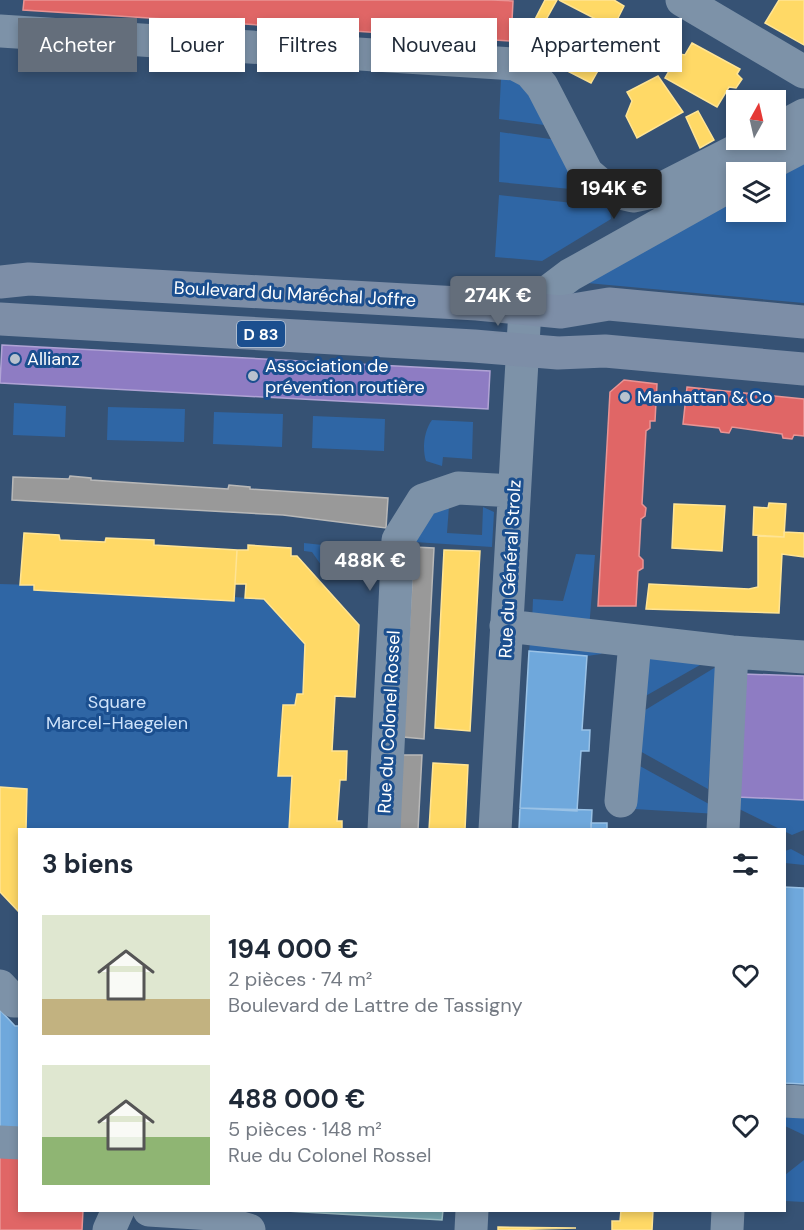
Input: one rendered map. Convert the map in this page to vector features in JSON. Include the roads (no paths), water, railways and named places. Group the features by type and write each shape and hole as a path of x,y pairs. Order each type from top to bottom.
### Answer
{"main road":[{"name":"Boulevard du Maréchal Joffre","path":"0,282 29,279 561,312 609,304 804,322"},
{"name":"D 83","path":"0,319 522,349 558,353 605,351 804,369"}],"street":[{"path":"682,0 804,72"},
{"path":"0,31 514,64 530,72 542,86 587,173 607,190 633,195 657,191 737,150"},
{"path":"786,125 804,115"},
{"path":"773,162 804,146"},
{"path":"525,309 570,275 726,188"},
{"name":"Rue du Général Strolz","path":"495,828 525,309"},
{"name":"Rue du Colonel Rossel","path":"384,828 398,540 423,500 458,488 514,491"},
{"path":"506,626 635,642 804,657"},
{"path":"621,801 635,642"},
{"path":"723,828 732,652"},
{"path":"0,986 14,1001 18,1001"},
{"path":"786,1101 804,1102"},
{"path":"0,1142 18,1143"},
{"path":"109,1230 117,1212"},
{"path":"170,1212 224,1217"},
{"path":"471,1230 472,1212"},
{"path":"727,1230 728,1212"}],"place":[{"name":"Allianz","path":"15,359"},
{"name":"Association de prévention routière","path":"253,376"},
{"name":"Manhattan & Co","path":"625,397"}],"park label":[{"name":"Square Marcel-Haegelen","path":"117,712"}]}
